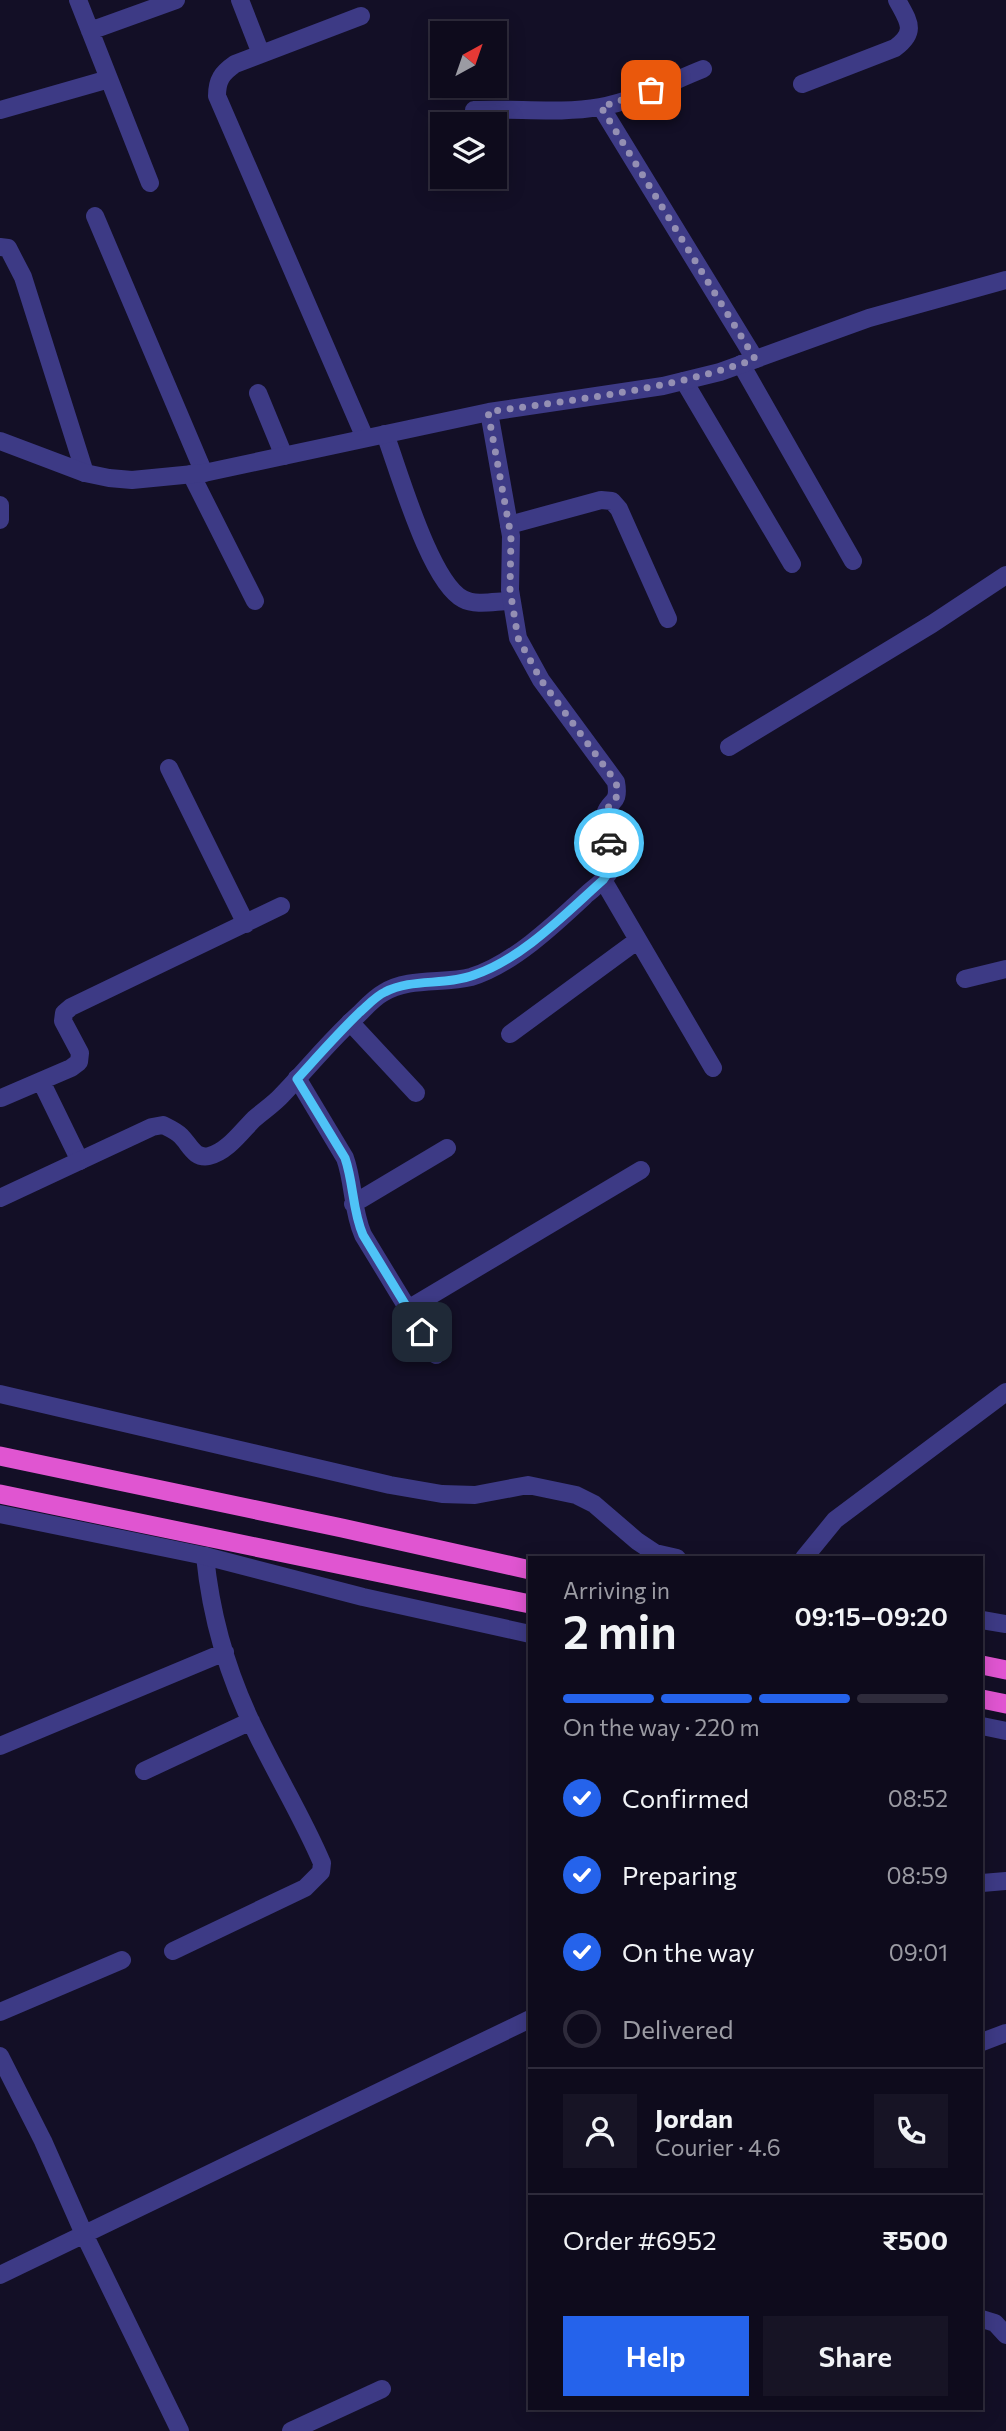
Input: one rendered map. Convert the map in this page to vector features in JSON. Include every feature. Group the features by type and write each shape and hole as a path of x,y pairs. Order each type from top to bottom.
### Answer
{"highway":[{"path":"0,1456 528,1570"},
{"path":"0,1494 528,1604"},
{"path":"983,1665 1006,1670"},
{"path":"983,1699 1006,1704"}],"street":[{"path":"78,0 150,183"},
{"path":"90,31 176,0"},
{"path":"240,0 261,54"},
{"path":"802,84 895,48 905,41 910,33 909,23 897,0"},
{"path":"361,16 235,64 223,73 217,84 217,96 365,438"},
{"path":"474,110 571,110 601,107 703,69"},
{"path":"0,110 109,79"},
{"path":"601,107 748,362 853,561"},
{"path":"95,216 197,473 255,601"},
{"path":"0,247 8,248 23,277 85,473"},
{"path":"0,441 85,473 132,480 197,473 488,412 684,381 748,362 869,318 1006,280"},
{"path":"684,381 792,564"},
{"path":"258,393 284,456"},
{"path":"0,1198 152,1127 163,1125 201,1156 212,1156 235,1139 383,992 400,985 459,979 497,966 518,952 603,880 610,870 613,857 604,823 605,812 618,793 616,782 541,680 518,638 511,601 509,525 488,412"},
{"path":"385,434 424,541 441,578 453,593 466,600 511,601"},
{"path":"509,525 601,500 611,501 619,509 668,619"},
{"path":"0,505 0,520"},
{"path":"730,747 932,624 1006,575"},
{"path":"169,768 246,924"},
{"path":"603,880 713,1068"},
{"path":"1,1098 79,1062 80,1053 62,1021 64,1013 71,1007 281,906"},
{"path":"510,1034 638,940"},
{"path":"964,979 1006,969"},
{"path":"350,1022 416,1093"},
{"path":"297,1079 345,1158 350,1172 353,1204 363,1235 436,1355"},
{"path":"41,1081 80,1160"},
{"path":"353,1204 447,1148"},
{"path":"408,1309 641,1170"},
{"path":"806,1556 835,1520 1006,1392"},
{"path":"0,1394 390,1485 442,1494 475,1495 528,1485 576,1494 594,1504 637,1541 655,1553 668,1556"},
{"path":"0,1514 205,1556 363,1597 528,1634"},
{"path":"173,1951 305,1888 321,1872 322,1863 251,1721 225,1652 207,1578 205,1556"},
{"path":"983,1619 1006,1625"},
{"path":"0,1746 225,1652"},
{"path":"144,1771 251,1721"},
{"path":"983,1726 1006,1731"},
{"path":"983,1883 1006,1881"},
{"path":"0,2012 122,1961"},
{"path":"0,2275 528,2020"},
{"path":"983,2042 1006,2033"},
{"path":"0,2056 180,2431"},
{"path":"983,2319 995,2323 1006,2335"},
{"path":"291,2431 382,2389"}],"way so far":[{"path":"609,843 604,823 605,812 618,793 616,782 541,680 518,638 510,590 511,536 488,412 663,386 720,372 755,359 601,107 651,90"}],"route":[{"path":"422,1332 363,1235 356,1218 350,1172 345,1158 297,1079 334,1037 383,992 400,985 446,982 472,976 497,966 518,952 603,880 610,870 613,857 609,843"}]}
